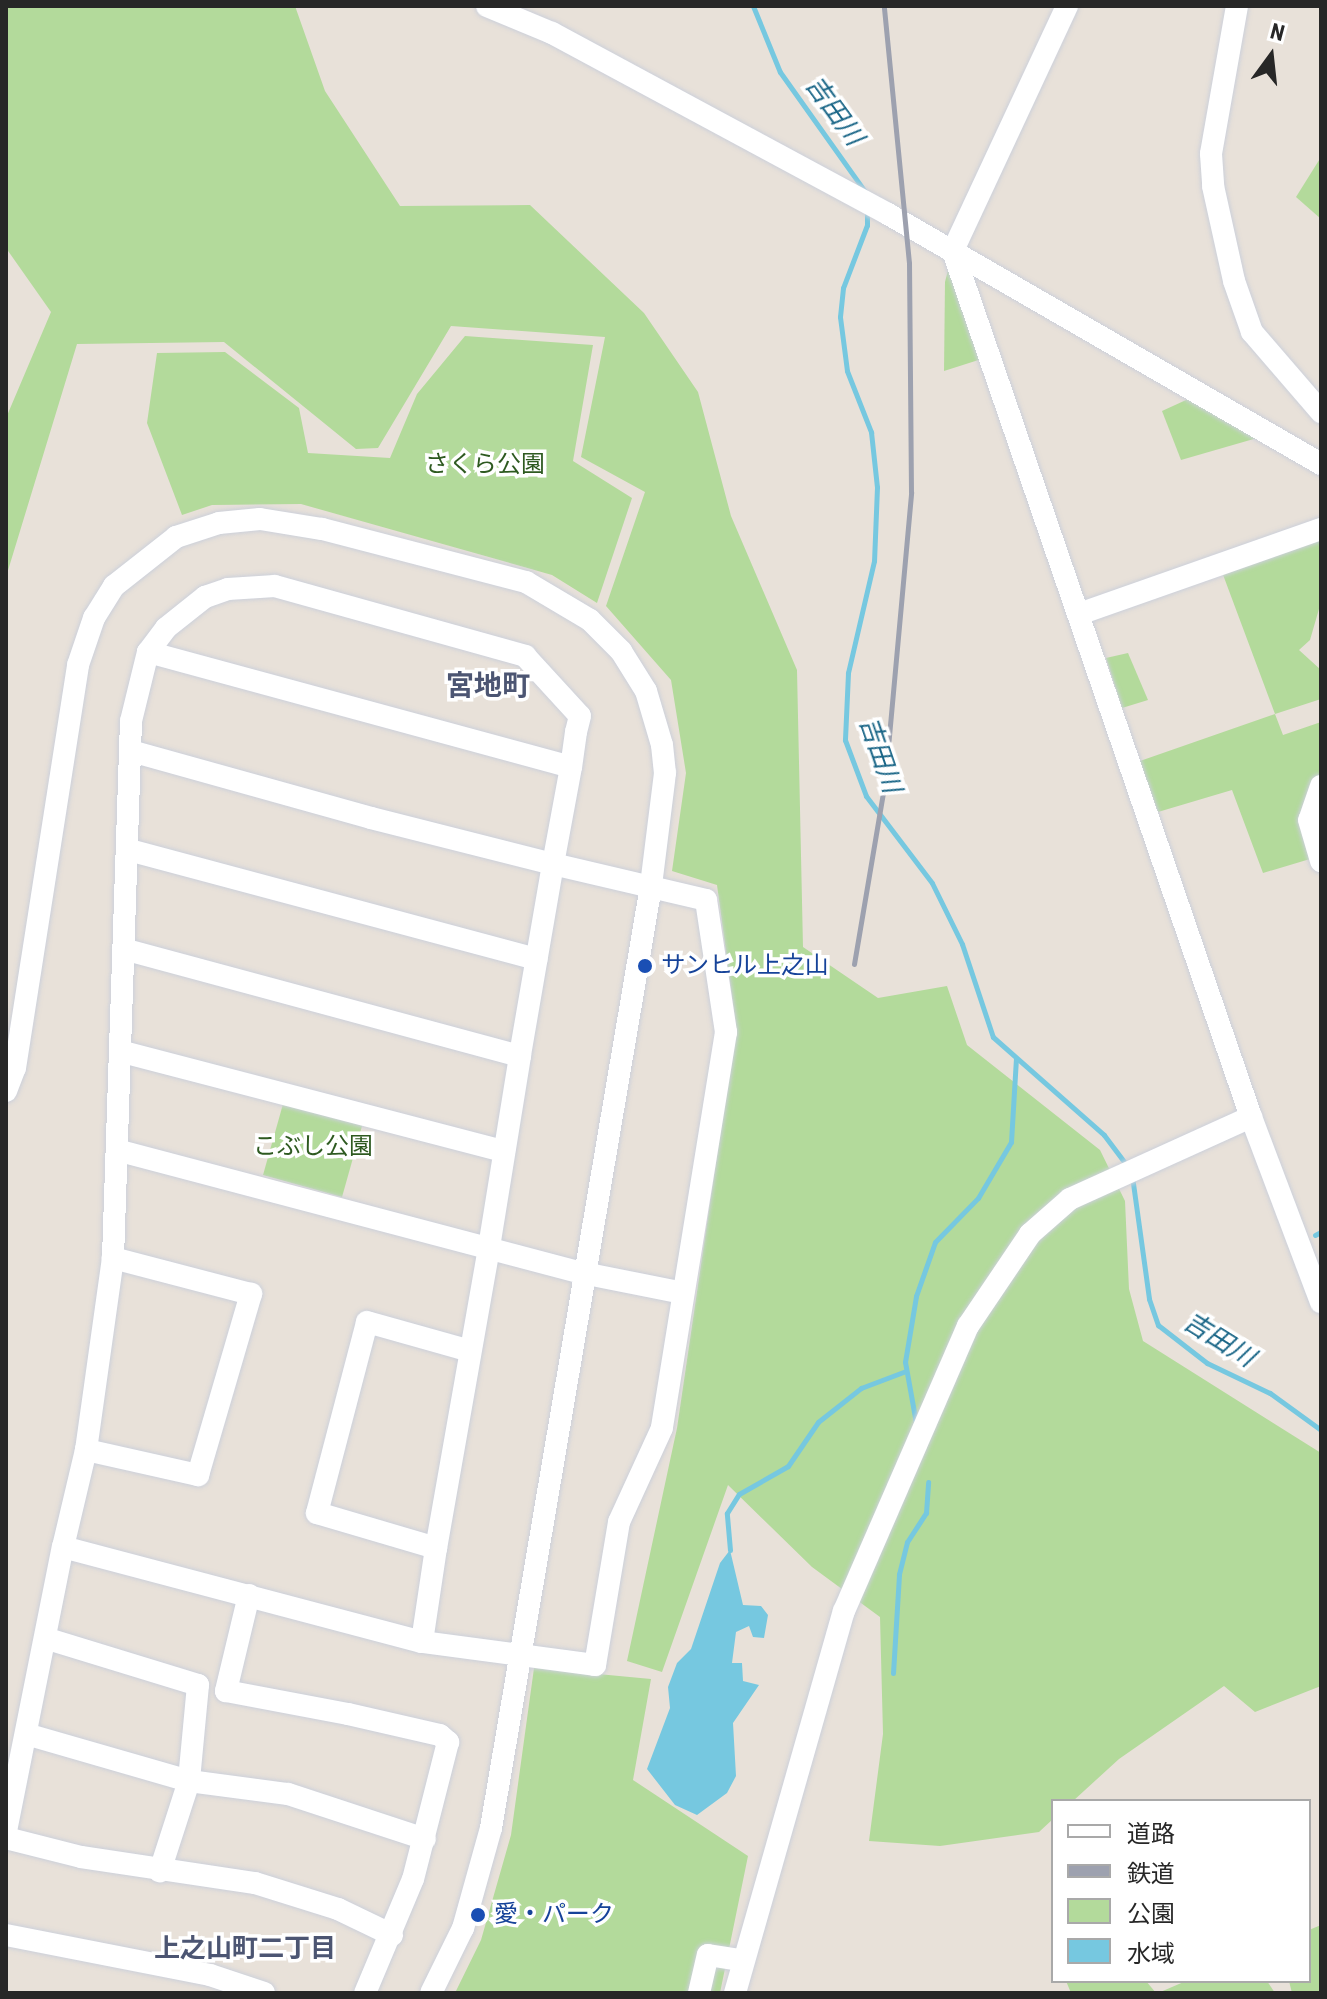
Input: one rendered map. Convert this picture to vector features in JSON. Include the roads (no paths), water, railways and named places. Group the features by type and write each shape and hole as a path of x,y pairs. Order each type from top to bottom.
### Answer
{"street":[{"path":"487,6 552,33 888,214 1264,436 1321,464"},
{"path":"1067,6 953,251 1082,613 1251,1117 1321,1302"},
{"path":"1237,6 1211,154 1216,200 1234,281 1252,332 1321,412"},
{"path":"6,1091 15,1068 78,665 94,618 114,586 176,537 219,523 260,519 322,529 526,582 590,620 621,651 646,691 662,745 665,773 651,886 482,1872 431,1993"},
{"path":"1082,613 1321,529"},
{"path":"6,1831 48,1639 63,1547 86,1450 113,1258 127,950 132,705 148,652 180,615 205,597 228,589 275,586 422,624 525,656 580,716 422,1642"},
{"path":"148,652 571,767"},
{"path":"63,1547 422,1642 595,1665 619,1522 662,1428 726,1032 706,900 553,864 131,751"},
{"path":"1321,786 1309,820 1321,861"},
{"path":"129,850 537,959"},
{"path":"127,950 520,1056"},
{"path":"123,1052 504,1151"},
{"path":"735,1993 741,1960 844,1611 968,1326 1030,1234 1070,1199 1251,1117"},
{"path":"120,1151 583,1273 683,1293"},
{"path":"86,1450 198,1475 251,1294 113,1258"},
{"path":"436,1548 317,1513 367,1322 470,1351"},
{"path":"249,1595 226,1691 440,1735 448,1742 425,1839 392,1935 365,1993"},
{"path":"48,1639 198,1685 189,1781 160,1871"},
{"path":"26,1734 189,1781 288,1794 425,1839"},
{"path":"6,1838 160,1871 291,1893 392,1935"},
{"path":"6,1935 210,1975 264,1993"},
{"path":"699,1993 708,1955 741,1960"}],"water":[{"path":"730,1550 743,1605 761,1606 768,1615 764,1638 753,1637 749,1626 736,1632 732,1663 742,1663 743,1681 759,1685 733,1723 736,1776 727,1793 697,1815 675,1805 647,1769 670,1708 668,1687 677,1663 691,1649 720,1563"}],"waterway":[{"name":"吉田川","path":"753,6 780,72 868,196"},
{"name":"吉田川","path":"867,210 867,225 843,288 840,317 847,371 871,432 877,487 874,561 848,673 845,740 866,796 932,883 962,944 993,1037 1104,1135 1128,1167"},
{"path":"916,1423 905,1362 916,1296 935,1242 978,1198 1011,1142 1016,1058"},
{"name":"吉田川","path":"1132,1176 1149,1299 1158,1325 1207,1363 1270,1393 1321,1430"},
{"path":"1315,1235 1321,1232"},
{"path":"730,1550 727,1513 739,1494 788,1466 818,1422 861,1388 906,1371"},
{"path":"893,1673 899,1574 907,1542 926,1513 928,1482"}],"railway":[{"path":"854,964 885,780 911,492 909,263 884,6"}],"place":[{"name":"サンヒル上之山","path":"645,966"},
{"name":"愛・パーク","path":"478,1915"}],"district":[{"name":"宮地町","path":"488,686"},
{"name":"上之山町二丁目","path":"245,1949"}],"park label":[{"name":"さくら公園","path":"485,465"},
{"name":"こぶし公園","path":"313,1147"}]}
